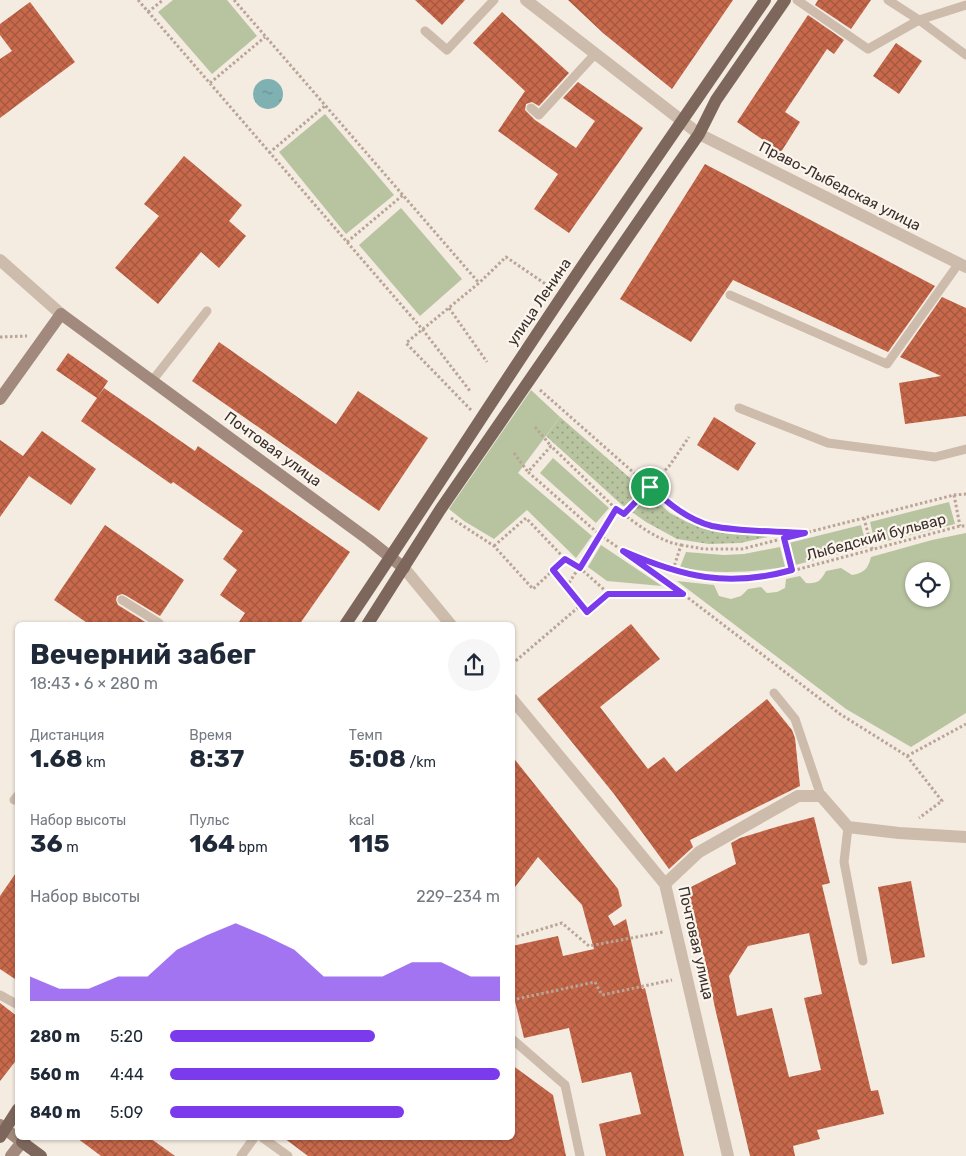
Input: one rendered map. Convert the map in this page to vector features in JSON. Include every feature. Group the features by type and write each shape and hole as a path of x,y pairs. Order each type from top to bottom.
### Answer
{"main road":[{"name":"улица Ленина","path":"348,622 562,296 680,121 765,0"},
{"path":"369,622 440,510 699,134 716,100 785,0"},
{"path":"2,1130 15,1113"},
{"path":"23,1140 41,1156"}],"street":[{"name":"Право-Лыбедская улица","path":"526,0 699,134 962,265"},
{"path":"0,260 62,314 0,399"},
{"name":"Почтовая улица","path":"62,314 404,568 449,622"},
{"name":"Почтовая улица","path":"515,703 665,884 728,1156"},
{"path":"665,884 699,852 798,796 821,796 848,827 899,833 966,837"},
{"path":"2,1130 15,1136"},
{"path":"11,1156 23,1140"}],"lane":[{"path":"425,30 447,50 494,0"},
{"path":"797,0 868,49 919,20 966,5"},
{"path":"888,0 919,20 966,56"},
{"path":"531,108 539,115 595,54"},
{"path":"730,294 887,364 962,265"},
{"path":"152,381 207,312"},
{"path":"739,408 828,443 935,457 966,449"},
{"path":"122,600 157,622"},
{"path":"774,693 796,719 821,796"},
{"path":"848,827 844,862 863,961"},
{"path":"0,995 15,1003"},
{"path":"515,1042 565,1085 580,1156"},
{"path":"241,1156 253,1140"},
{"path":"267,1140 288,1156"}],"path":[{"path":"138,0 423,330 470,391"},
{"path":"148,12 162,0"},
{"path":"234,0 479,283"},
{"path":"210,83 265,37"},
{"path":"269,153 326,105"},
{"path":"346,242 403,195"},
{"path":"480,419 406,343 479,283 506,257 562,296"},
{"path":"449,308 487,362"},
{"path":"0,337 47,334"},
{"path":"530,381 650,487 674,507 694,519 712,526 805,533"},
{"path":"535,427 551,446 616,509 641,527 671,543 704,549 742,549 954,495 966,494"},
{"path":"624,514 670,465 689,437"},
{"path":"528,472 551,446"},
{"path":"514,453 528,472 600,535 683,594 840,714 907,756 942,801 899,833"},
{"path":"954,495 960,526"},
{"path":"567,586 616,509"},
{"path":"494,546 526,518 565,559 580,568 608,594"},
{"path":"864,518 872,549"},
{"path":"462,526 494,546 533,589 565,559"},
{"name":"Лыбедский бульвар","path":"623,551 658,566 694,576 737,580 773,576 960,526 966,526"},
{"path":"784,538 792,570"},
{"path":"673,570 682,545"},
{"path":"553,570 587,612 608,594 683,594"},
{"path":"515,661 581,606"},
{"path":"907,756 966,724"},
{"path":"515,937 562,923 589,946 675,929"},
{"path":"515,999 595,982 602,995 687,977"}],"green space":[{"path":"173,0 227,0 257,36 212,74 158,12"},
{"path":"325,114 394,195 346,234 279,152"},
{"path":"401,208 462,279 420,316 359,245"},
{"path":"531,390 560,417 518,473 592,536 576,558 527,510 494,539 464,521 449,509"},
{"path":"560,417 670,513 687,522 707,529 768,537 740,543 709,544 677,539 646,522 622,505 546,436"},
{"path":"553,458 609,508 596,523 540,473"},
{"path":"949,502 955,524 875,544 870,522"},
{"path":"861,525 867,547 795,565 789,543"},
{"path":"966,533 966,713 911,747 846,709 677,581 714,585 719,596 731,599 741,596 748,589 761,587 767,593 777,592 785,588 786,579 800,576 806,583 813,583 820,579 826,571 841,568 852,575 856,574 865,570 871,557 932,540"},
{"path":"601,545 662,586 607,581 588,567"},
{"path":"780,547 785,567 732,572 693,570 680,567 686,552 724,555 744,554"}],"water":[{"path":"268,79 274,80 282,88 282,100 274,108 268,109 262,108 254,100 253,94 254,88 262,80"}],"building":[{"path":"415,0 465,0 442,25"},
{"path":"568,0 733,0 672,89 603,33"},
{"path":"818,0 871,0 851,29 815,5"},
{"path":"30,2 75,62 0,118 0,59 12,51 0,35 0,24"},
{"path":"502,12 569,73 539,106 532,102 526,104 525,110 535,120 576,148 595,121 563,98 578,82 643,128 569,233 534,209 558,174 498,131 525,91 473,43"},
{"path":"808,15 844,40 834,54 827,49 785,112 800,122 781,152 737,122"},
{"path":"896,43 922,61 899,94 873,76"},
{"path":"184,156 242,205 229,221 246,236 219,268 201,252 158,304 115,268 159,216 144,204"},
{"path":"705,164 935,286 888,352 733,280 691,342 620,299"},
{"path":"942,297 966,308 966,416 905,424 899,383 941,376 900,357"},
{"path":"219,342 336,424 358,391 428,438 379,511 192,381"},
{"path":"68,353 108,381 97,398 56,370"},
{"path":"104,388 195,451 198,446 350,552 301,622 239,622 245,613 220,595 237,570 223,559 243,531 173,482 171,484 81,421"},
{"path":"714,417 756,443 738,471 697,445"},
{"path":"42,431 96,469 71,505 29,476 0,517 0,440 23,456"},
{"path":"105,525 184,580 160,616 125,595 117,596 118,605 145,622 86,622 54,600"},
{"path":"631,624 660,659 600,707 648,769 664,757 676,772 767,699 792,730 795,738 800,786 690,840 693,847 669,869 614,794 537,699"},
{"path":"515,760 618,889 622,906 608,916 614,926 626,919 642,989 645,988 684,1156 606,1156 599,1124 641,1114 631,1072 582,1083 569,1028 524,1038 515,1001 515,945 558,936 563,956 594,949 582,905 538,857 515,887"},
{"path":"814,817 830,883 822,885 871,1091 878,1090 884,1114 817,1130 820,1139 793,1146 795,1156 750,1156 687,889 736,864 731,843 740,838","holes":["809,933 822,994 804,998 821,1070 789,1077 772,1008 737,1016 729,976 748,946"]},
{"path":"15,874 15,979 0,969 0,896"},
{"path":"911,881 925,957 892,964 878,887"},
{"path":"0,1003 15,1015 15,1062 0,1081"},
{"path":"515,1067 553,1095 566,1156 308,1156 287,1140 515,1140"},
{"path":"80,1140 153,1140 175,1156 101,1156"}],"route":[{"path":"650,487 674,507 694,519 712,526 805,533 784,538 792,570 773,576 737,580 694,576 658,566 623,551 683,594 608,594 587,612 553,570 565,559 580,568 616,509 624,514 650,487"}]}
